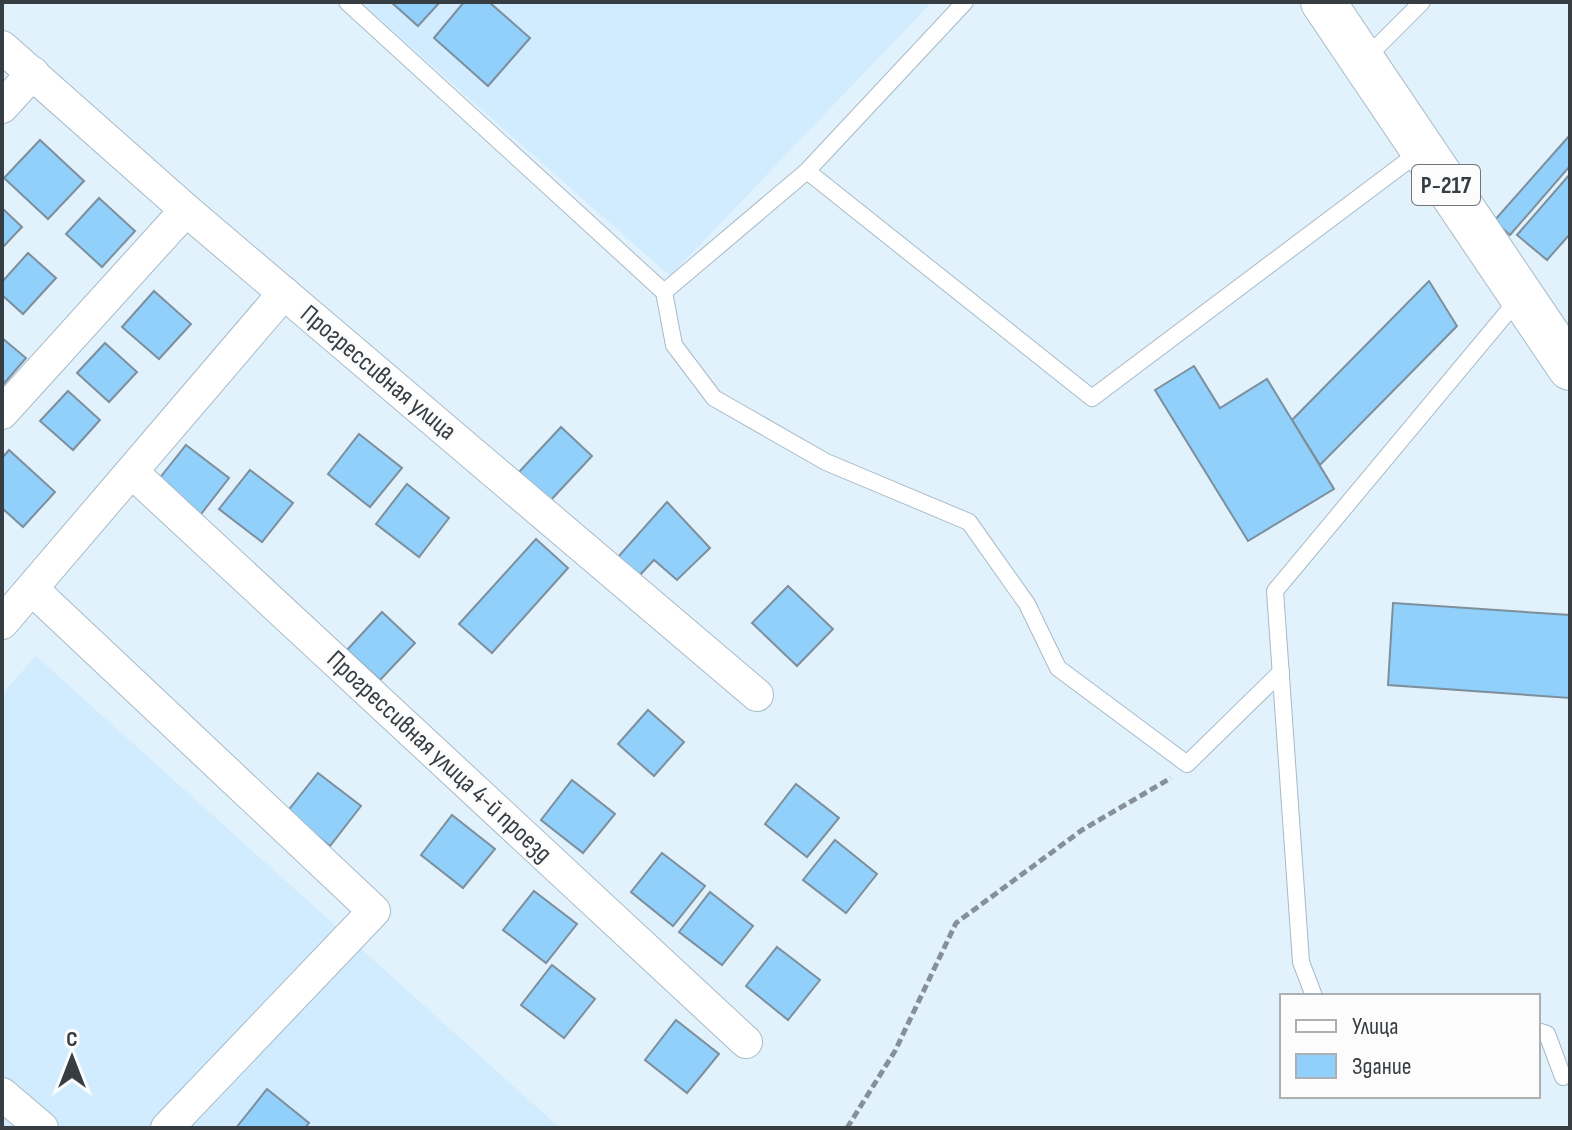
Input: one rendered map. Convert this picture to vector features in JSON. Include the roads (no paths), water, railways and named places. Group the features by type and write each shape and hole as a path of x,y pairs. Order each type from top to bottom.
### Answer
{"highway":[{"name":"Р-217","path":"1323,2 1570,368"}],"street":[{"name":"Прогрессивная улица","path":"2,47 186,210 757,695"},
{"path":"2,107 33,73"},
{"path":"2,413 186,210"},
{"path":"2,623 284,293"},
{"name":"Прогрессивная улица 4-й проезд","path":"133,473 746,1042"},
{"path":"32,589 374,911 167,1128"},
{"path":"2,1094 42,1128"}],"lane":[{"path":"347,2 664,292 674,345 714,398 826,462 969,522 1027,604 1058,668 1187,764 1281,672"},
{"path":"664,292 807,171 965,2"},
{"path":"1363,61 1422,2"},
{"path":"807,171 1092,398 1422,150"},
{"path":"1313,994 1301,962 1275,591 1521,296"},
{"path":"1540,1032 1547,1034 1563,1077"}]}
